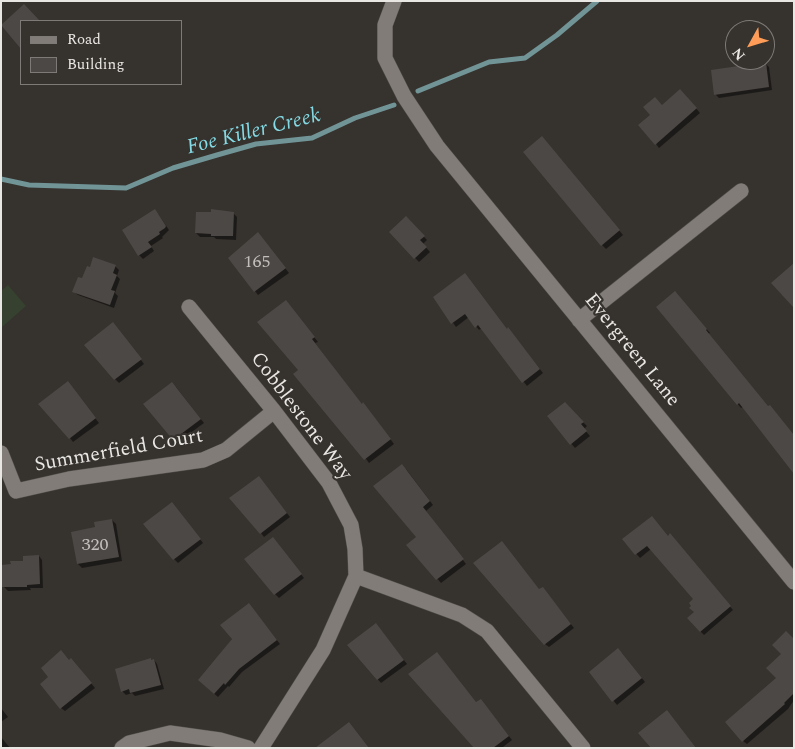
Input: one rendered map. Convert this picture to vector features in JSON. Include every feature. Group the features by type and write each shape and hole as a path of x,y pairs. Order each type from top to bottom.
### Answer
{"street":[{"name":"Evergreen Lane","path":"394,1 385,26 385,58 404,96 437,146 794,582"},
{"path":"579,320 741,191"},
{"name":"Cobblestone Way","path":"189,307 274,411 329,483 351,525 356,576 323,650 261,748"},
{"name":"Summerfield Court","path":"1,453 16,491 69,479 203,460 226,450 274,411"},
{"path":"356,576 462,615 487,631 583,748"},
{"path":"122,748 129,743 170,733 220,740 248,748"}],"green space":[{"path":"8,285 26,306 1,328 1,291"}],"building":[{"path":"24,4 39,20 20,20 20,48 1,25"},
{"path":"725,68 725,70 767,70 769,87 714,95 711,70"},
{"path":"680,89 697,108 655,145 638,125 650,115 643,107 655,97 662,105"},
{"path":"542,136 620,230 601,246 523,152"},
{"path":"155,209 166,226 159,232 160,234 148,242 152,247 138,256 122,230"},
{"path":"211,209 234,212 233,236 211,236 211,234 195,233 196,212 211,212"},
{"path":"406,216 425,236 420,240 427,247 414,259 389,232"},
{"path":"258,232 286,268 254,292 228,258"},
{"path":"93,257 116,265 113,273 117,275 111,290 115,291 110,305 72,292 78,277 82,278 87,266 90,267"},
{"path":"794,263 794,308 771,283"},
{"path":"465,273 540,369 522,383 478,325 475,328 465,314 451,324 433,297"},
{"path":"675,291 768,406 770,405 794,435 794,474 739,403 737,405 656,307"},
{"path":"286,300 315,337 312,339 391,439 364,460 293,374 298,370 257,322"},
{"path":"113,322 142,359 114,380 84,345"},
{"path":"68,381 96,418 69,439 38,404"},
{"path":"172,382 201,419 173,440 143,404"},
{"path":"565,402 584,422 581,424 587,431 570,445 547,416"},
{"path":"402,464 430,501 423,507 464,559 436,580 406,545 416,537 373,486"},
{"path":"259,476 287,513 260,534 229,498"},
{"path":"172,502 201,539 173,560 143,524"},
{"path":"652,516 668,536 670,533 731,606 700,632 687,618 694,612 689,608 691,606 689,603 693,599 647,546 635,555 622,539"},
{"path":"112,519 119,557 77,564 71,532 95,527 94,522"},
{"path":"273,537 302,574 274,595 244,559"},
{"path":"502,541 539,589 543,587 571,624 544,645 473,563"},
{"path":"39,555 40,584 27,585 27,587 2,587 1,565 11,564 10,561 23,561 23,556"},
{"path":"249,603 277,640 239,669 214,694 198,680 232,639 220,625"},
{"path":"376,623 404,660 377,680 347,645"},
{"path":"786,631 794,639 794,693 785,704 742,742 725,722 776,678 766,668 781,654 772,645"},
{"path":"618,648 642,678 612,702 589,672"},
{"path":"61,650 69,660 71,658 92,683 60,709 40,684 48,677 41,668"},
{"path":"437,652 476,702 481,699 509,736 493,748 474,748 408,674"},
{"path":"151,658 151,660 154,659 161,685 130,693 129,689 121,692 115,669"},
{"path":"667,710 696,748 651,748 638,733"},
{"path":"349,722 369,748 315,748"}],"waterway":[{"name":"Foe Killer Creek","path":"418,91 489,62 525,58 557,35 597,1"},
{"name":"Foe Killer Creek","path":"1,179 29,185 126,188 173,168 256,144 312,138 355,118 394,105"}]}
